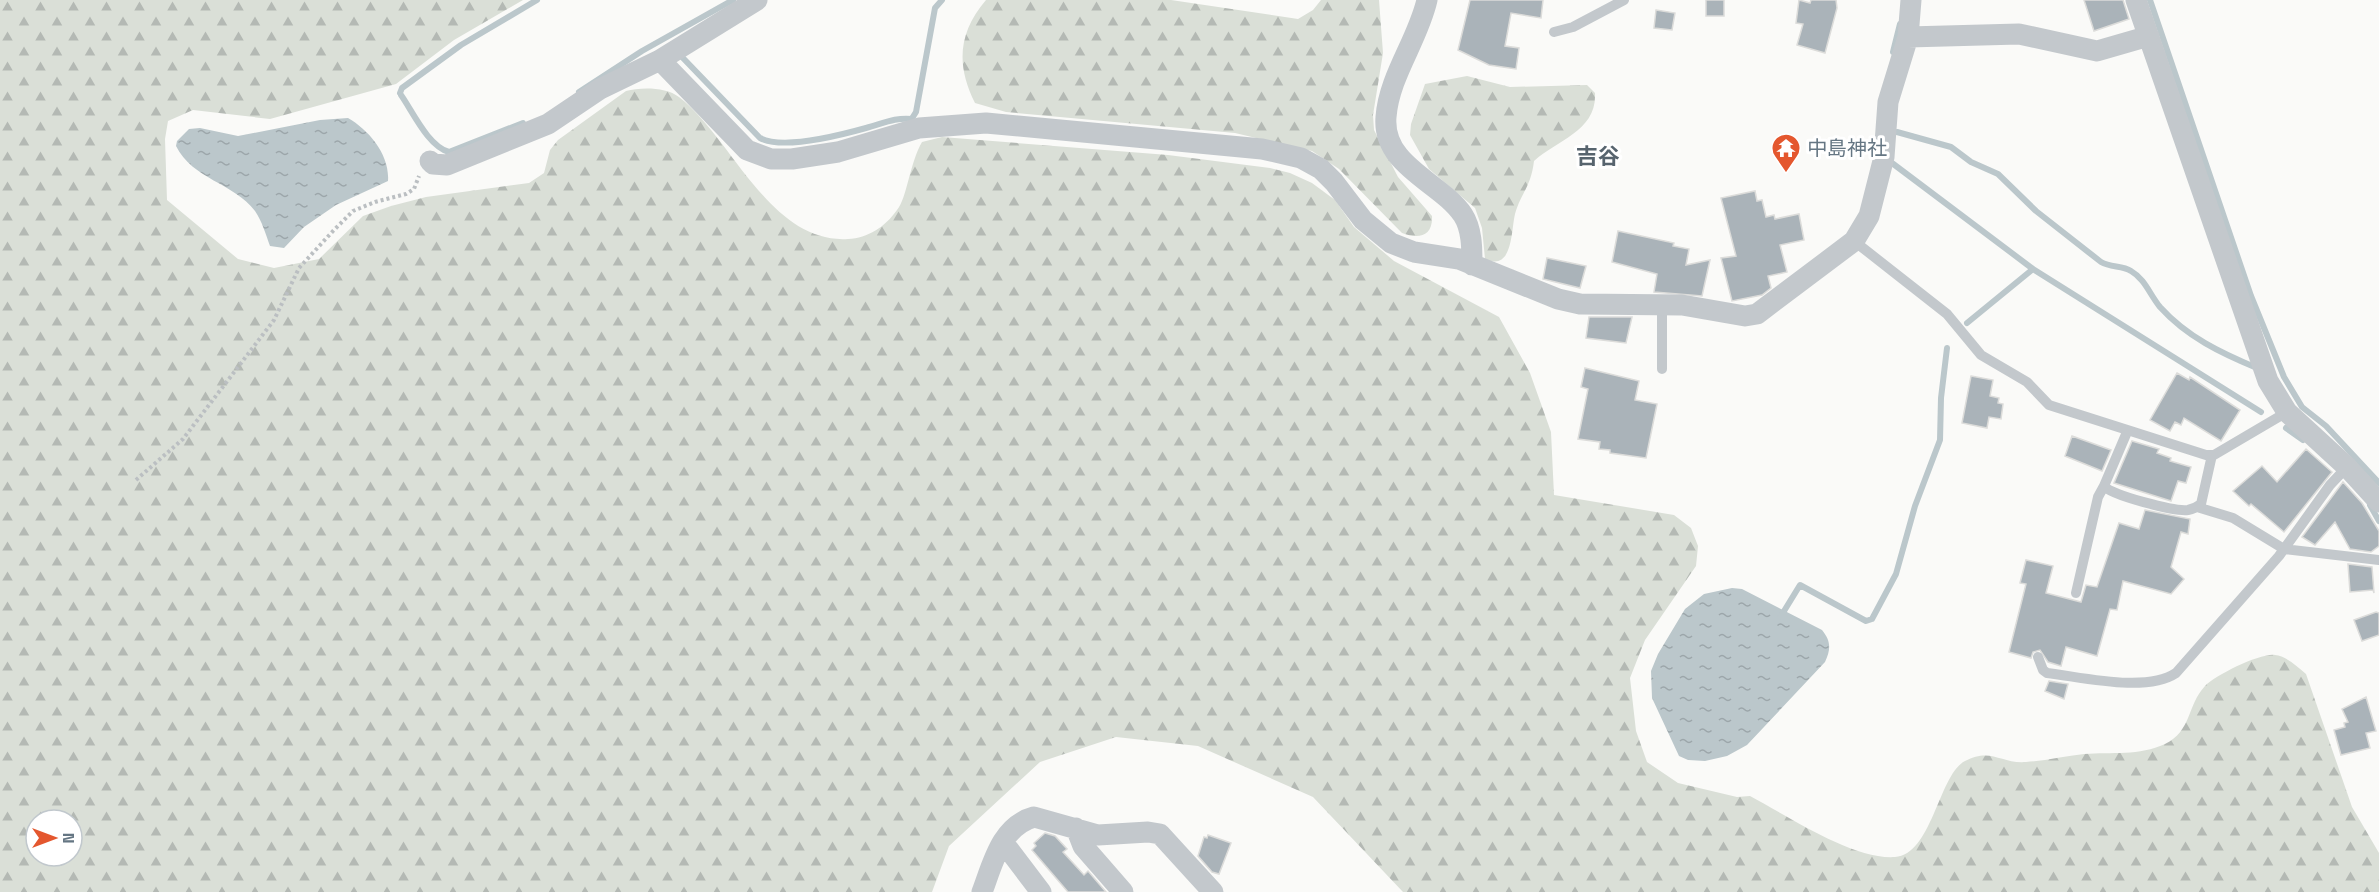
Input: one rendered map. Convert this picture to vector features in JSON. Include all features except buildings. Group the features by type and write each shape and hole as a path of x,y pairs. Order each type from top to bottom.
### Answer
{"street":[{"path":"431,162 447,165 548,124 600,89 660,60 757,0"},
{"path":"1427,0 1389,101 1387,127 1394,150 1408,168 1452,202 1464,217 1470,232 1472,264"},
{"path":"660,60 747,150 771,159 792,159 838,152 919,128 986,123 1262,149 1301,158 1321,169 1363,220 1391,243 1414,252 1459,259 1569,302 1607,306 1682,305 1745,316 1757,314 1854,241 1869,216 1882,171 1888,102 1908,37 1911,0"},
{"path":"2136,0 2268,381 2287,412 2348,467 2379,502"},
{"path":"1908,37 2019,34 2097,51 2149,36"},
{"path":"982,892 1002,842 1013,827 1034,817 1098,835 1148,832 1160,834 1213,892"},
{"path":"1076,828 1083,846 1123,892"},
{"path":"1002,842 1041,892"}],"lane":[{"path":"1554,32 1574,27 1624,0"},
{"path":"1854,241 1947,314 1981,355 2027,382 2049,405 2127,432 2197,453 2212,455 2287,412"},
{"path":"1662,305 1662,369"},
{"path":"2076,593 2098,497 2127,432"},
{"path":"2198,507 2201,504 2212,455"},
{"path":"2038,657 2043,670 2047,673 2133,683 2168,678 2176,673 2284,549 2330,484 2348,467"},
{"path":"2104,486 2113,492 2167,507 2187,510 2198,507 2233,518 2284,549 2379,560"}],"path":[{"path":"136,480 183,439 274,320 299,268 333,231 353,211 375,202 406,194 414,189 420,175 431,162"}],"green space":[{"path":"0,0 523,0 454,40 396,84 270,119 193,110 168,121 165,139 167,200 238,259 274,268 319,259 363,216 391,206 426,197 529,183 544,173 550,150 558,140 626,91 639,89 667,91 679,97 717,137 774,207 796,225 821,236 855,238 869,234 881,226 900,204 914,159 922,142 942,137 1168,155 1270,168 1290,173 1312,183 1335,200 1354,227 1394,261 1499,317 1530,373 1551,432 1554,495 1674,515 1691,528 1698,546 1696,566 1645,640 1630,678 1636,731 1647,762 1678,783 1737,797 1750,796 1821,835 1860,852 1895,857 1908,853 1918,843 1927,829 1948,781 1965,761 1974,757 1989,756 2026,762 2084,754 2135,752 2155,748 2174,739 2180,732 2199,693 2211,681 2249,661 2275,655 2287,659 2306,674 2352,807 2379,853 2379,892 1403,892 1313,797 1198,746 1116,737 1040,762 949,846 932,892 0,892"},
{"path":"986,0 1171,0 1298,19 1313,10 1321,0 1379,0 1383,53 1373,115 1374,130 1398,177 1432,216 1430,228 1419,236 1402,233 1339,169 1312,151 1235,133 1006,112 975,103 965,76 963,50 970,25"},
{"path":"1467,76 1510,87 1587,85 1595,93 1590,117 1583,126 1534,161 1531,177 1517,207 1509,248 1501,260 1485,259 1482,228 1475,208 1429,169 1410,135 1411,124 1425,84"}],"water":[{"path":"348,118 363,129 377,144 386,162 388,181 336,205 304,227 284,248 270,246 255,211 236,194 192,166 176,146 177,141 189,129 200,128 238,136 320,120"},
{"path":"1732,588 1742,589 1822,630 1829,645 1828,653 1825,662 1747,745 1727,756 1705,761 1688,760 1679,756 1652,698 1651,671 1658,654 1685,609 1704,594"}],"waterway":[{"path":"400,93 402,88 461,45 537,0"},
{"path":"579,92 642,51 733,0"},
{"path":"911,120 916,112 935,8 942,0"},
{"path":"2150,0 2251,296 2284,377 2302,407 2326,426 2379,483"},
{"path":"1893,52 1900,24"},
{"path":"682,57 760,138 770,141 812,140 894,120 912,119"},
{"path":"401,95 428,136 441,149 449,152 523,123"},
{"path":"1897,132 1951,147 1971,162 1998,174 2036,211 2101,262 2128,269 2136,274 2170,318 2193,336 2257,368"},
{"path":"1892,163 2033,269 2261,412"},
{"path":"1967,323 2033,269"},
{"path":"1781,616 1800,585 1866,621 1872,619 1896,574 1915,506 1940,440 1941,398 1947,348"},
{"path":"2286,428 2303,440"},
{"path":"2370,505 2379,521"}],"place":[{"name":"中島神社","path":"1786,174"}],"district":[{"name":"吉谷","path":"1598,156"}]}
